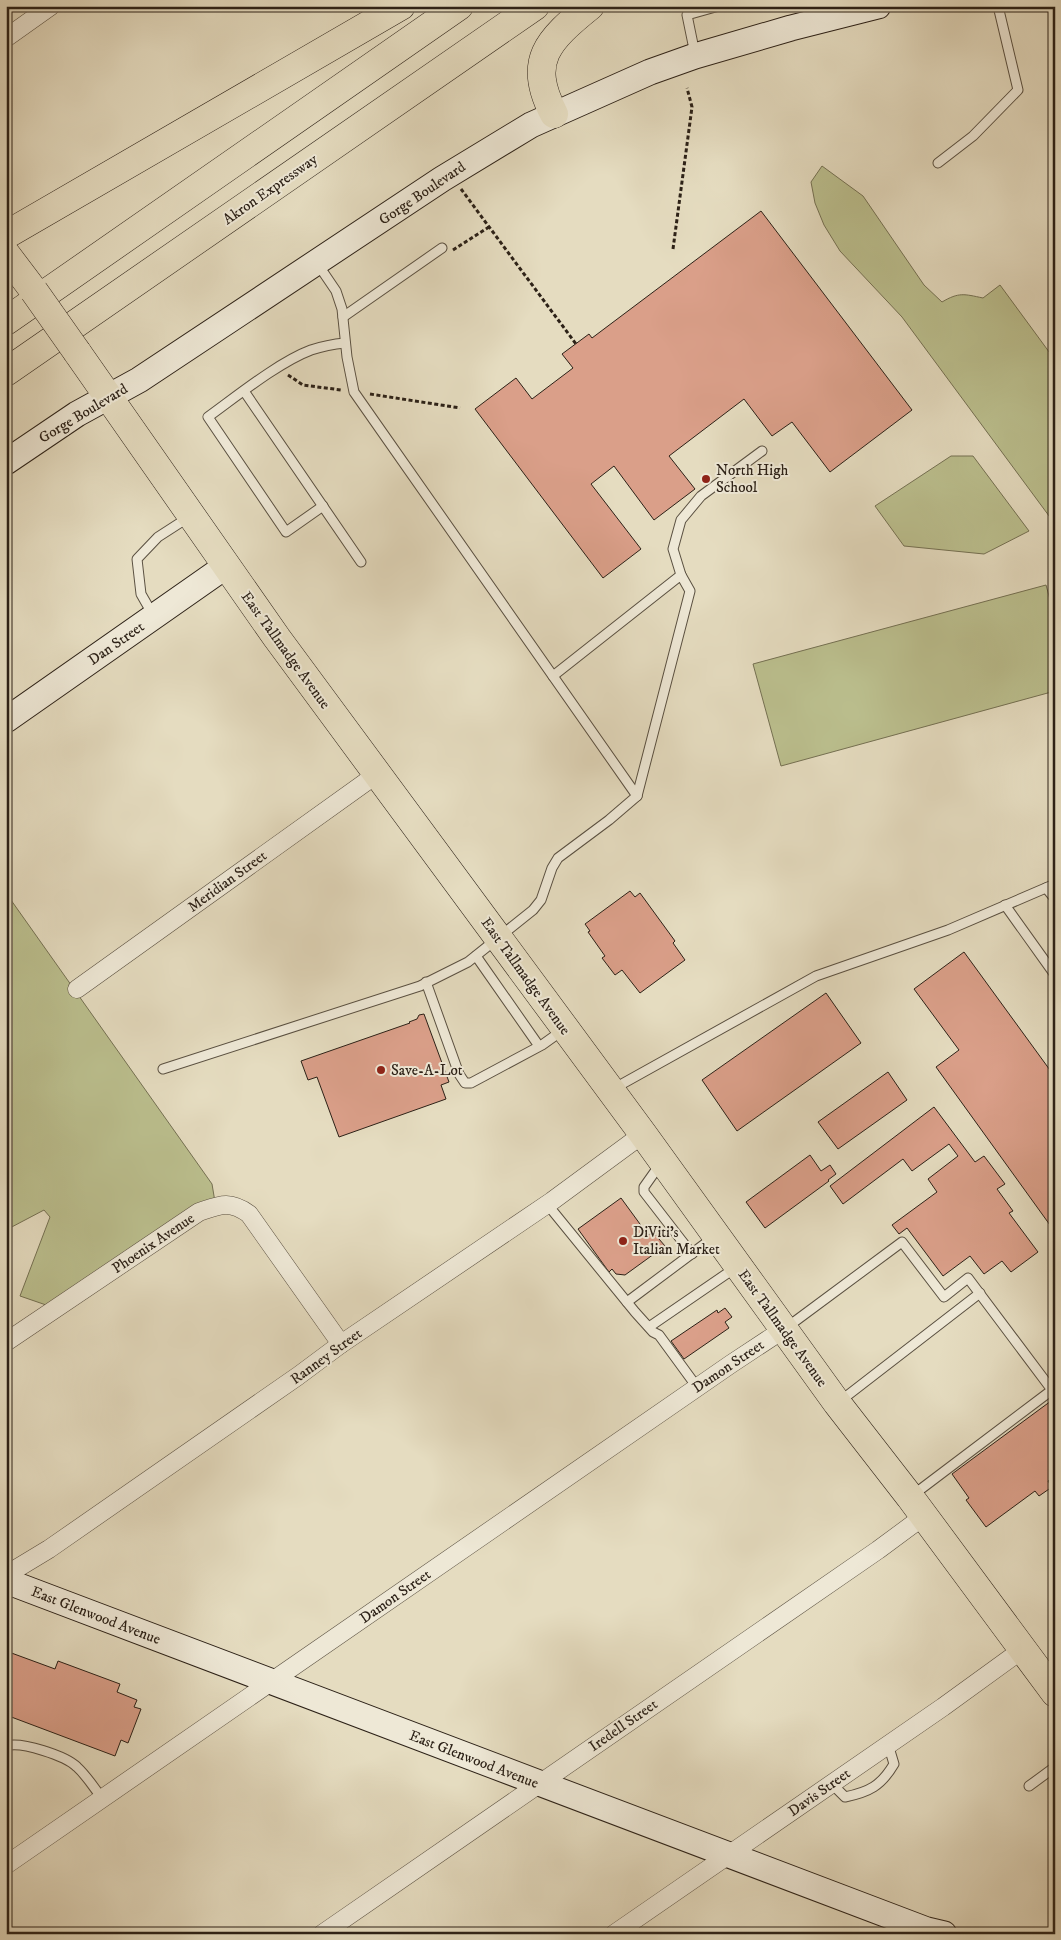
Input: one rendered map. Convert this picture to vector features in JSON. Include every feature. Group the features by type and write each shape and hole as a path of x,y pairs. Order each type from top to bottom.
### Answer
{"main road":[{"path":"6,235 401,6"},
{"path":"6,321 459,6"},
{"name":"Akron Expressway","path":"6,372 535,6"},
{"path":"554,114 544,96 540,68 544,56 558,36 590,6"},
{"name":"East Tallmadge Avenue","path":"6,254 109,396 226,566 377,774 643,1134 837,1403 917,1506 1055,1693"}],"street":[{"path":"6,38 51,6"},
{"name":"Gorge Boulevard","path":"6,462 77,414 139,380 442,179 499,143 554,114 650,72 695,56 791,28 878,6"},
{"name":"Dan Street","path":"6,720 226,566"},
{"name":"Meridian Street","path":"77,989 377,774"},
{"name":"Ranney Street","path":"6,1575 49,1549 341,1344 547,1204 643,1134"},
{"name":"Phoenix Avenue","path":"6,1342 198,1212 224,1204 238,1206 249,1214 341,1344"},
{"name":"Damon Street","path":"6,1864 697,1387 784,1329"},
{"name":"Iredell Street","path":"322,1934 878,1550 917,1506"},
{"name":"East Glenwood Avenue","path":"6,1580 728,1854 908,1929 944,1934"},
{"name":"Davis Street","path":"614,1934 1023,1649"}],"lane":[{"path":"695,56 687,15 718,6"},
{"path":"938,163 973,136 1018,90 998,6"},
{"path":"343,317 442,248"},
{"path":"317,263 336,291 343,317 347,357 354,392 637,796"},
{"path":"323,506 286,532 208,417 281,366 309,350 346,343"},
{"path":"244,391 361,562"},
{"path":"164,1069 426,982 468,962 534,910 541,900 552,868 558,858 594,832 637,796 690,590 681,575 673,549 680,520 701,496 762,451"},
{"path":"154,616 141,594 137,559 158,537 191,515"},
{"path":"553,676 681,575"},
{"path":"610,1090 816,976 948,930 1051,886 1055,899"},
{"path":"1005,905 1055,975"},
{"path":"476,956 539,1046"},
{"path":"426,982 459,1074 466,1083 539,1046 565,1028"},
{"path":"662,1160 644,1186 644,1192 692,1254"},
{"path":"547,1204 648,1327 659,1335 697,1387"},
{"path":"627,1302 717,1236"},
{"path":"784,1329 902,1242 944,1297 968,1278 980,1293 1052,1390 917,1506"},
{"path":"648,1327 738,1266"},
{"path":"837,1403 980,1293"},
{"path":"830,1783 845,1797 874,1787 886,1778 894,1764 888,1744"},
{"path":"6,1746 23,1745 67,1760 76,1766 102,1798"},
{"path":"1029,1786 1055,1767"}],"path":[{"path":"672,249 692,107 688,88"},
{"path":"468,198 576,344"},
{"path":"442,248 453,250 489,227"}],"green space":[{"path":"822,166 863,196 924,285 942,302 962,295 983,298 1000,285 1055,360 1055,524 902,317 840,251 824,225 815,203 811,182"},
{"path":"951,456 973,456 1029,531 984,554 904,546 875,506"},
{"path":"1046,585 1055,618 1055,691 781,766 753,664"},
{"path":"6,893 212,1184 215,1202 49,1306 20,1296 50,1217 44,1210 6,1230"}],"building":[{"name":"North High School","path":"761,211 912,410 830,472 792,422 772,436 744,399 669,456 695,489 654,520 614,466 591,484 641,549 603,578 475,409 516,378 532,399 573,368 562,354 589,334 592,338"},
{"path":"630,891 635,897 640,893 675,941 673,943 685,960 640,993 622,970 615,975 602,958 605,956 588,932 590,931 585,924"},
{"path":"964,952 1055,1077 1055,1232 936,1067 959,1050 914,989"},
{"path":"826,993 861,1043 737,1131 702,1080"},
{"path":"424,1014 449,1082 441,1085 446,1099 339,1137 317,1077 308,1080 301,1061 410,1023 417,1019 419,1015"},
{"path":"888,1072 907,1100 838,1149 818,1122"},
{"path":"934,1107 975,1162 984,1156 1005,1184 997,1189 1013,1211 1009,1213 1038,1252 1011,1272 1002,1261 984,1274 970,1256 943,1276 907,1228 899,1234 892,1225 937,1192 928,1179 958,1156 949,1144 912,1171 903,1159 843,1204 830,1186"},
{"path":"810,1155 821,1171 830,1165 836,1174 765,1228 746,1202"},
{"name":"DiViti's Italian Market","path":"621,1198 648,1235 653,1232 665,1246 625,1275 616,1274 612,1269 609,1272 578,1229"},
{"path":"725,1308 732,1317 725,1322 729,1328 684,1359 671,1341 717,1310 718,1313"},
{"path":"1055,1398 1055,1476 1048,1481 1052,1487 1039,1496 1035,1491 986,1527 966,1500 969,1498 952,1474"},
{"path":"6,1651 55,1669 58,1661 120,1684 117,1692 137,1700 134,1707 141,1709 128,1743 121,1740 115,1756 6,1715"}],"place":[{"name":"North High School","path":"706,479"},
{"name":"Save-A-Lot","path":"381,1070"},
{"name":"DiViti's Italian Market","path":"623,1241"}]}
